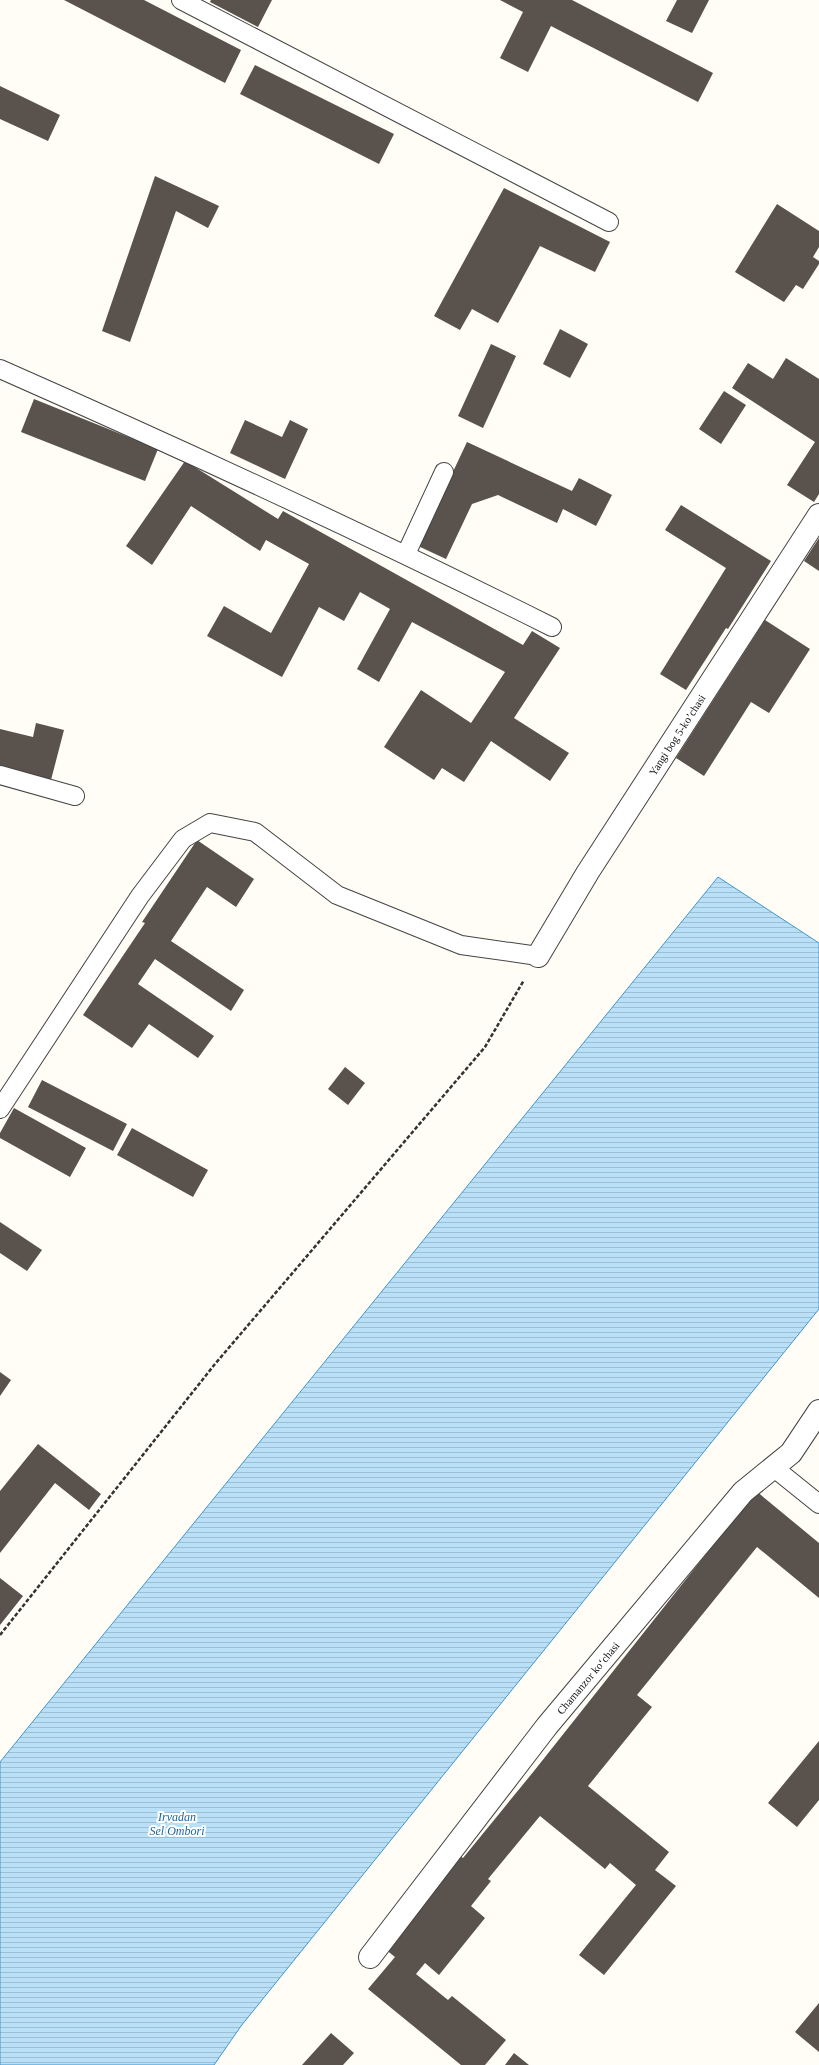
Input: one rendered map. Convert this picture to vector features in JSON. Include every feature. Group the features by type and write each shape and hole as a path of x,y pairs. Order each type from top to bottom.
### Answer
{"street":[{"name":"Yangi bog 5-koʼchasi","path":"538,956 588,872 819,515"},
{"name":"Chamanzor koʻchasi","path":"370,1957 547,1726 743,1492 790,1453 819,1411"}],"lane":[{"path":"181,0 609,222"},
{"path":"0,369 128,425 406,554 552,627"},
{"path":"406,554 444,472"},
{"path":"0,775 75,796"},
{"path":"0,1109 140,896 183,839 210,823 255,832 337,895 460,946 538,956"},
{"path":"773,1467 819,1504"}],"path":[{"path":"0,1635 215,1364 485,1047 538,956"}],"water":[{"name":"Irvadan Sel Ombori","path":"718,877 819,943 819,1309 241,2026 214,2065 0,2065 0,1762"}],"building":[{"path":"64,0 144,0 241,50 225,83"},
{"path":"211,0 272,0 258,27 210,2"},
{"path":"500,0 572,0 713,73 698,102 551,26 528,72 500,58 523,12"},
{"path":"677,0 709,0 692,33 666,21"},
{"path":"255,65 394,134 379,164 240,94"},
{"path":"0,86 60,115 48,141 0,119"},
{"path":"155,176 219,206 208,228 176,211 130,342 102,331"},
{"path":"504,188 610,242 595,272 540,246 498,323 472,309 460,330 434,316"},
{"path":"777,204 819,231 819,247 813,257 819,261 819,264 803,289 796,285 784,302 735,272"},
{"path":"560,329 588,344 570,378 543,364"},
{"path":"491,344 516,356 483,428 458,416"},
{"path":"786,358 819,379 819,494 814,502 787,485 815,442 732,388 748,363 773,379"},
{"path":"724,391 746,405 721,444 699,429"},
{"path":"34,399 158,449 145,481 21,432"},
{"path":"245,420 282,437 290,420 308,429 285,479 230,453"},
{"path":"467,442 572,491 579,478 612,495 596,526 563,509 557,523 498,495 472,504 446,559 418,546"},
{"path":"185,461 278,519 283,511 523,645 532,631 560,648 514,718 569,753 550,781 491,741 464,782 442,768 434,780 384,747 421,690 471,723 505,672 412,622 379,682 357,669 390,609 360,592 344,621 319,607 282,677 207,636 224,606 271,633 309,564 266,540 260,551 191,506 152,565 126,546"},
{"path":"681,505 771,561 728,629 726,628 686,690 660,674 726,568 665,530"},
{"path":"819,538 819,571 804,561"},
{"path":"765,620 810,649 769,713 751,702 704,776 676,758"},
{"path":"36,723 64,730 51,780 0,767 0,729 33,737"},
{"path":"197,840 254,879 236,907 207,887 171,941 244,990 231,1011 155,959 138,984 214,1036 198,1058 149,1024 132,1048 83,1015 145,923 142,922"},
{"path":"345,1067 365,1083 348,1105 328,1089"},
{"path":"42,1080 127,1124 113,1151 28,1107"},
{"path":"14,1108 86,1148 70,1177 0,1138 0,1133"},
{"path":"132,1128 208,1170 193,1197 117,1155"},
{"path":"0,1222 42,1250 27,1271 0,1253"},
{"path":"0,1372 11,1380 0,1396"},
{"path":"38,1444 101,1494 89,1510 55,1483 0,1553 0,1491"},
{"path":"756,1491 819,1543 819,1598 757,1547 637,1695 652,1707 588,1786 669,1852 655,1870 676,1886 604,1975 579,1955 636,1885 610,1863 605,1869 540,1816 488,1879 491,1881 471,1906 485,1918 439,1975 425,1963 416,1974 448,2000 452,1996 506,2040 485,2065 461,2065 368,1989 395,1957 385,1949 460,1856 463,1858 534,1771"},
{"path":"0,1578 23,1596 0,1625"},
{"path":"819,1741 819,1800 797,1827 768,1803"},
{"path":"819,2003 819,2052 795,2032"},
{"path":"331,2033 354,2053 343,2065 302,2065"},
{"path":"514,2053 529,2065 505,2065"}]}
